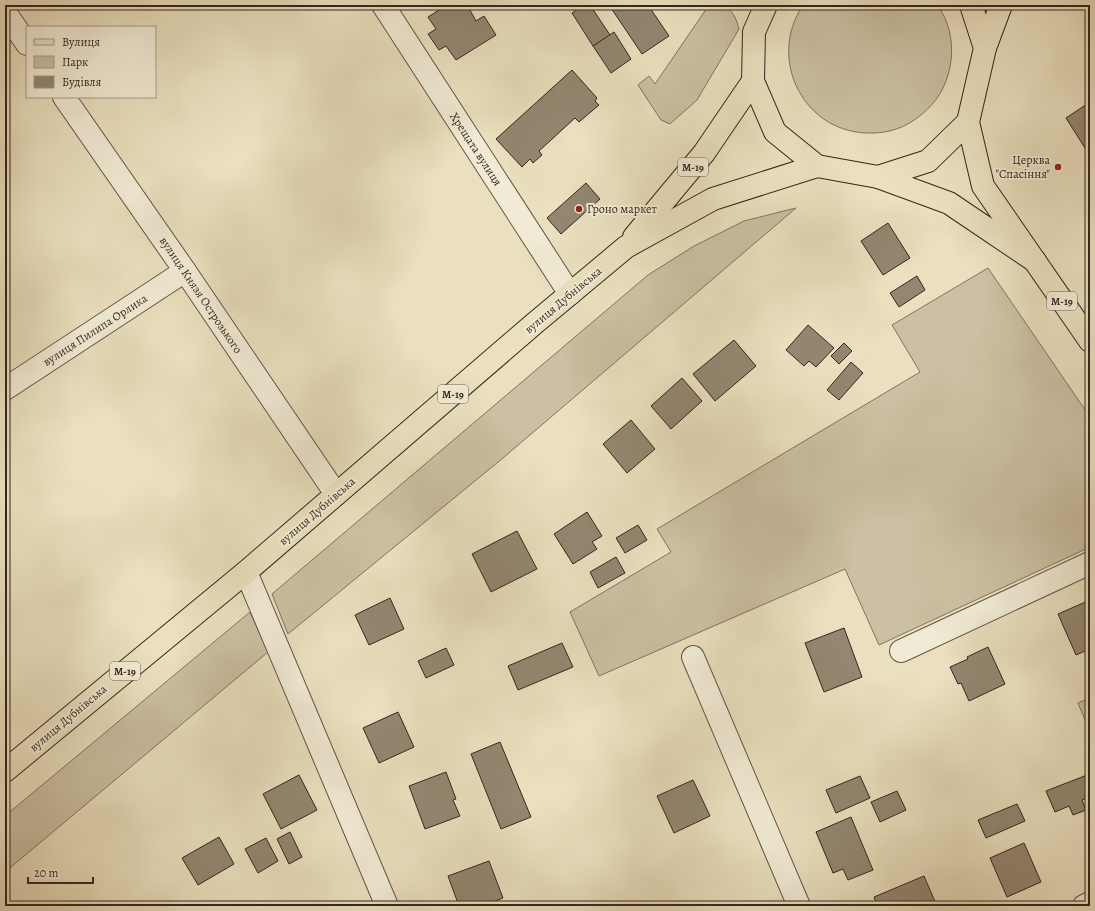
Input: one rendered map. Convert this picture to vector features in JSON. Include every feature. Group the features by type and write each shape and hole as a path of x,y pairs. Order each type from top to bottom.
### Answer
{"main road":[{"name":"М-19","path":"766,5 754,32 753,81 775,132 817,166"},
{"path":"971,5 985,48"},
{"path":"985,48 1001,5"},
{"name":"М-19","path":"985,48 968,122 983,186 1090,341"},
{"name":"М-19","path":"626,247 704,153 753,81"},
{"name":"М-19","path":"878,177 928,161 968,122"},
{"name":"М-19","path":"626,247 713,199 817,166 878,177 949,203 1035,261"},
{"name":"вулиця Дубнівська","path":"5,771 246,572 626,247"}],"street":[{"name":"Хрещата вулиця","path":"383,5 570,294"},
{"path":"5,12 26,43"},
{"name":"вулиця Князя Острозького","path":"65,98 185,271 336,494"},
{"name":"вулиця Пилипа Орлика","path":"5,389 185,271"},
{"path":"901,651 1090,562"},
{"path":"246,572 387,906"},
{"path":"693,657 799,906"},
{"path":"1084,906 1090,904"}],"green space":[{"path":"709,5 721,5 729,9 735,18 739,29 697,100 670,124 661,120 638,85 649,76 655,84"},
{"path":"803,5 937,5 949,29 952,48 946,82 936,99 912,122 890,131 872,133 848,130 828,122 811,108 798,90 791,70 789,48 793,26"},
{"path":"796,208 503,458 288,634 272,594 648,275 694,246 744,221"},
{"path":"988,268 1090,417 1090,547 879,645 845,569 599,676 570,612 671,552 657,529 920,372 892,325"},
{"path":"250,612 268,652 5,872 5,816"},
{"path":"1090,698 1090,732 1078,703"}],"building":[{"path":"447,5 467,5 476,21 484,16 496,35 456,60 446,46 439,50 428,34 436,29 428,17"},
{"path":"584,5 590,5 610,35 593,46 572,13"},
{"path":"609,5 648,5 669,36 642,54"},
{"path":"614,32 631,59 611,73 593,46"},
{"path":"572,70 597,98 595,101 599,105 579,122 575,118 539,151 542,155 533,163 530,159 522,167 496,139"},
{"path":"1090,102 1090,156 1066,118"},
{"path":"586,183 600,199 561,234 547,218"},
{"path":"888,223 910,258 883,275 861,241"},
{"path":"917,276 925,290 899,307 890,293"},
{"path":"808,325 834,348 816,367 809,361 804,366 786,350"},
{"path":"734,340 756,366 715,401 693,374"},
{"path":"844,343 852,351 839,364 831,356"},
{"path":"851,362 863,373 839,400 827,390"},
{"path":"682,378 702,401 671,429 651,406"},
{"path":"631,420 655,449 627,473 603,444"},
{"path":"587,512 602,536 592,542 597,549 573,564 554,534"},
{"path":"638,525 647,540 625,553 616,538"},
{"path":"517,531 537,569 491,592 472,554"},
{"path":"616,557 625,573 598,588 590,572"},
{"path":"390,598 404,629 369,645 355,615"},
{"path":"1090,600 1090,649 1076,655 1058,614"},
{"path":"844,628 862,677 824,692 805,643"},
{"path":"562,643 573,667 518,690 508,666"},
{"path":"988,647 1005,684 969,701 961,683 958,684 950,667 968,659 967,657"},
{"path":"446,648 454,665 426,678 418,661"},
{"path":"398,712 414,747 379,763 363,728"},
{"path":"500,742 531,817 501,829 471,754"},
{"path":"446,772 456,799 453,800 460,816 425,829 409,786"},
{"path":"299,775 317,810 281,829 263,794"},
{"path":"1087,775 1090,783 1090,797 1082,800 1086,810 1073,815 1069,806 1055,812 1046,791"},
{"path":"860,776 870,798 836,813 826,790"},
{"path":"693,780 710,816 674,833 657,796"},
{"path":"897,791 906,810 880,822 871,802"},
{"path":"1017,804 1025,821 986,838 978,820"},
{"path":"851,817 873,870 848,880 843,869 833,873 816,832"},
{"path":"290,832 302,857 289,864 277,839"},
{"path":"219,837 234,864 198,885 182,858"},
{"path":"266,838 278,861 258,873 245,849"},
{"path":"1024,843 1041,882 1007,897 990,858"},
{"path":"489,861 503,898 483,906 459,906 448,876"},
{"path":"924,876 937,906 877,906 874,897"}],"place":[{"name":"Церква \"Спасіння\"","path":"1058,167"},
{"name":"Гроно маркет","path":"579,209"}]}
